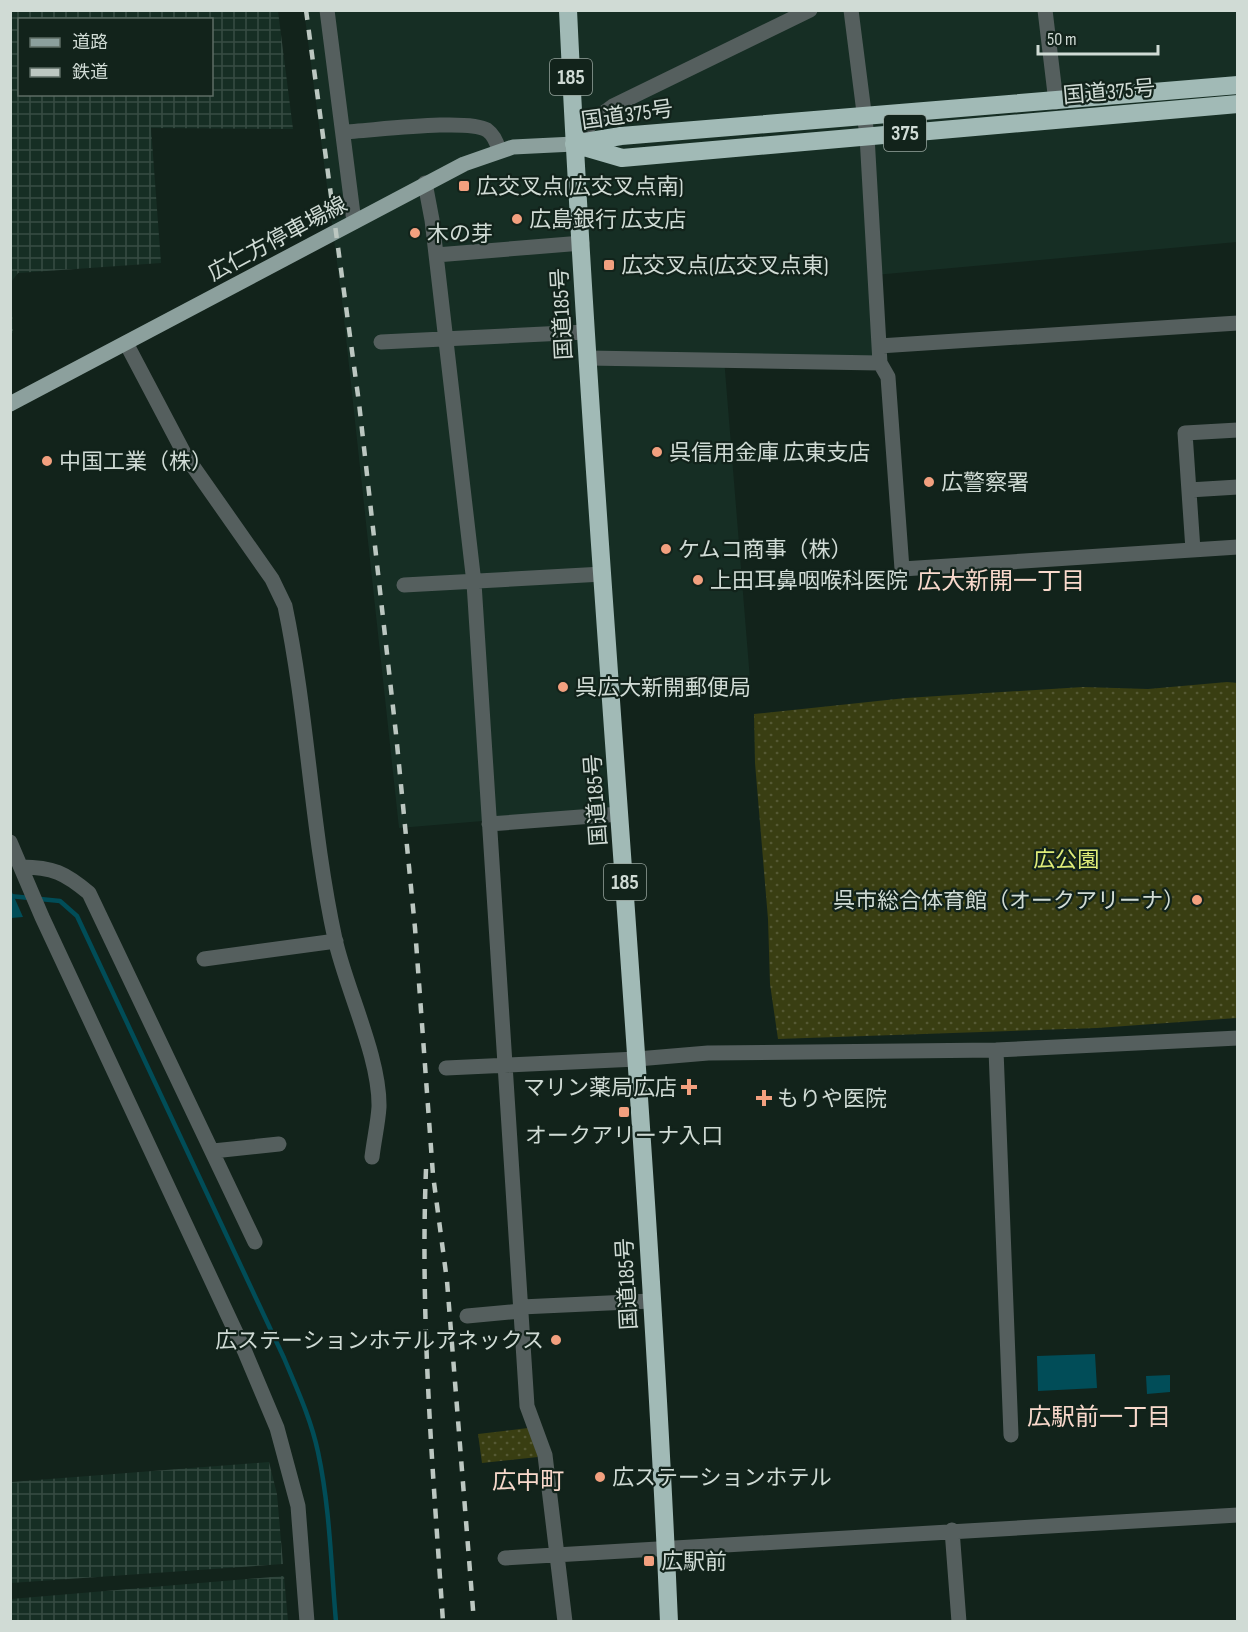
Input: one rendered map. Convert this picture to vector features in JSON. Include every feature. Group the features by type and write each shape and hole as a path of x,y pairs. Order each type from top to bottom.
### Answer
{"highway":[{"name":"国道185号","path":"568,10 587,358 637,1059 669,1622"},
{"name":"国道375号","path":"574,144 621,135 1056,102 1238,85"},
{"name":"国道375号","path":"574,144 622,158 1238,104"}],"main road":[{"name":"広仁方停車場線","path":"10,404 425,183 499,150 574,144"}],"street":[{"path":"327,10 354,222"},
{"path":"574,144 594,120 613,106 810,10"},
{"path":"851,10 867,136 880,363 888,377 902,569 1238,547"},
{"path":"1044,10 1056,102"},
{"path":"343,132 457,125 487,130 494,137 499,150"},
{"path":"425,183 436,255 473,581 527,1406 545,1455 565,1622"},
{"path":"436,255 582,243"},
{"path":"879,346 1238,323"},
{"path":"381,342 586,332"},
{"path":"126,343 185,455 272,579 285,606 313,814 336,941 370,1054 377,1089 379,1106 372,1157"},
{"path":"587,358 880,363"},
{"path":"1193,550 1185,433 1238,430"},
{"path":"1189,490 1238,487"},
{"path":"404,585 603,574"},
{"path":"489,824 620,814"},
{"path":"10,842 42,917 241,1342 277,1428 298,1506 307,1622"},
{"path":"23,872 41,867 64,873 89,893 255,1242"},
{"path":"204,959 336,941"},
{"path":"446,1068 637,1059 708,1053 996,1050 1238,1038"},
{"path":"996,1050 1011,1435"},
{"path":"213,1152 279,1144"},
{"path":"466,1316 521,1309 651,1301"},
{"path":"505,1558 1238,1515"},
{"path":"952,1530 958,1622"}],"shaded area":[{"path":"10,11 278,11 293,129 151,128 161,263 18,273 11,282 13,333 11,333"},
{"path":"304,11 1237,11 1237,242 875,275 877,359 724,358 751,692 610,694 617,810 399,828 342,301"},
{"path":"269,1462 277,1494 283,1564 11,1583 11,1482"},
{"path":"284,1576 288,1621 11,1621 11,1599"}],"green space":[{"name":"広公園","path":"1238,683 1237,1018 1097,1028 778,1039 770,984 768,919 755,763 754,714 906,698 1083,687 1148,689"},
{"path":"528,1428 538,1457 482,1463 478,1434"}],"water":[{"path":"11,890 23,917 11,918"},
{"path":"1095,1354 1097,1388 1038,1391 1037,1356"},
{"path":"1170,1375 1170,1392 1147,1394 1146,1376"}],"waterway":[{"path":"10,896 60,901 77,916 284,1358 308,1416 318,1452 328,1515 336,1622"}],"railway":[{"path":"306,10 359,403 396,734 415,928 433,1175 447,1281 474,1622"},
{"path":"426,1169 426,1339 443,1622"}],"place":[{"name":"広交叉点(広交叉点南)","path":"464,186"},
{"name":"広島銀行 広支店","path":"517,219"},
{"name":"木の芽","path":"415,233"},
{"name":"広交叉点(広交叉点東)","path":"609,265"},
{"name":"呉信用金庫 広東支店","path":"657,452"},
{"name":"中国工業（株）","path":"47,461"},
{"name":"広警察署","path":"929,482"},
{"name":"ケムコ商事（株）","path":"666,549"},
{"name":"上田耳鼻咽喉科医院","path":"698,580"},
{"name":"呉広大新開郵便局","path":"563,687"},
{"name":"呉市総合体育館（オークアリーナ）","path":"1197,900"},
{"name":"マリン薬局広店","path":"689,1087"},
{"name":"もりや医院","path":"764,1098"},
{"name":"オークアリーナ入口","path":"624,1112"},
{"name":"広ステーションホテルアネックス","path":"556,1340"},
{"name":"広ステーションホテル","path":"600,1477"},
{"name":"広駅前","path":"649,1561"}],"district":[{"name":"広大新開一丁目","path":"1001,581"},
{"name":"広駅前一丁目","path":"1099,1417"},
{"name":"広中町","path":"528,1481"}]}
